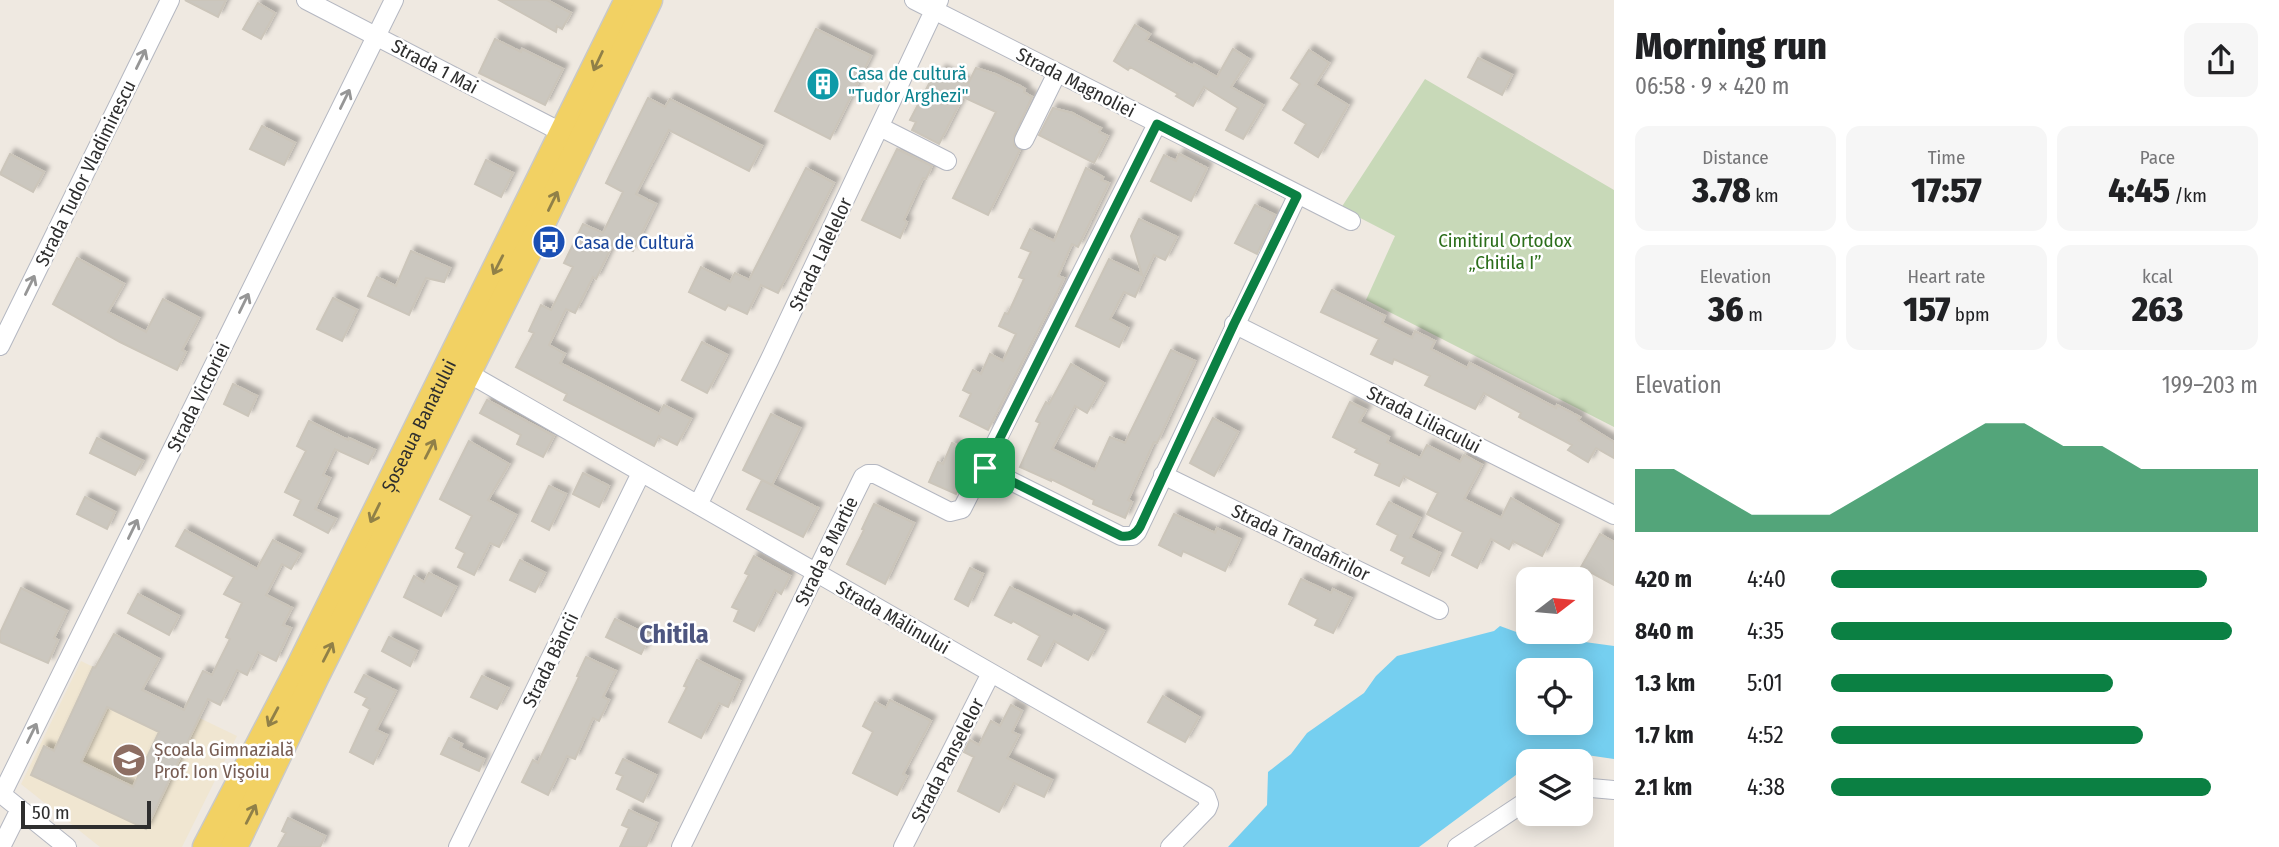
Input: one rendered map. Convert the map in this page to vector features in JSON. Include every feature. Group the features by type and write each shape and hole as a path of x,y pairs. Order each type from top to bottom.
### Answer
{"main road":[{"name":"Șoseaua Banatului","path":"206,847 298,670 628,0"},
{"name":"Șoseaua Banatului","path":"234,847 649,0"}],"street":[{"name":"Strada Tudor Vladimirescu","path":"0,346 170,0"},
{"name":"Strada 1 Mai","path":"306,0 563,133"},
{"name":"Strada Victoriei","path":"1,793 394,0"},
{"name":"Strada Magnoliei","path":"914,0 936,5 1057,73 1350,221"},
{"name":"Strada Lalelelor","path":"698,505 775,349 936,5"},
{"path":"1024,140 1057,73"},
{"name":"Strada 8 Martie","path":"681,847 863,477 875,474 954,512 965,505 1157,124"},
{"path":"880,127 947,161"},
{"path":"985,468 1121,536 1133,536 1140,527 1297,196"},
{"name":"Strada Liliacului","path":"1234,324 1614,515"},
{"name":"Strada Mălinului","path":"468,373 1206,796 1207,809 1170,847"},
{"name":"Strada Băncii","path":"458,847 641,473"},
{"name":"Strada Trandafirilor","path":"1163,475 1440,610"},
{"name":"Strada Panselelor","path":"903,847 991,673"},
{"path":"1593,788 1614,790"},
{"path":"1,793 67,847"},
{"path":"1457,847 1516,808"},
{"path":"1,847 20,809"}],"shaded area":[{"name":"Școala Gimnazială Prof. Ion Vişoiu","path":"81,661 237,736 182,847 100,847 21,784"}],"green space":[{"name":"Cimitirul Ortodox „Chitila I”","path":"1425,79 1614,190 1614,427 1366,300 1395,236 1341,208"}],"water":[{"path":"1500,626 1516,632 1516,644 1593,643 1614,646 1614,759 1593,756 1593,749 1516,749 1516,775 1419,847 1228,847 1267,805 1268,772 1291,754 1307,733 1364,693 1376,676 1397,656 1494,631"}],"building":[{"path":"185,0 226,0 218,17"},
{"path":"499,0 547,0 571,13 562,29 557,26 556,32"},
{"path":"258,3 275,13 261,39 243,29"},
{"path":"1135,25 1150,34 1146,40 1217,77 1233,49 1249,59 1231,87 1263,105 1243,139 1226,130 1238,108 1204,87 1193,106 1176,96 1178,94 1114,61"},
{"name":"Casa de cultură \"Tudor Arghezi\"","path":"816,29 871,56 830,139 775,111"},
{"path":"495,39 563,69 545,105 479,73"},
{"path":"1309,50 1329,63 1315,85 1348,105 1318,157 1295,143 1306,124 1283,110 1300,84 1291,78"},
{"path":"1478,58 1512,75 1502,95 1468,77"},
{"path":"976,68 1020,86 1032,97 1014,136 1014,146 1020,150 988,215 953,198 996,112 963,97 939,144 912,130 916,122 910,120 932,78 936,80 941,70 968,84"},
{"path":"648,98 665,107 670,99 762,146 749,171 669,130 636,194 656,204 633,251 614,242 575,313 566,309 549,345 565,354 560,363 659,414 664,405 691,419 677,445 659,436 654,446 564,400 567,394 516,367 534,333 529,331 541,305 551,310 573,267 564,263 583,224 603,233 623,192 606,183"},
{"path":"1053,108 1072,113 1101,128 1099,132 1108,136 1094,163 1039,135"},
{"path":"262,126 295,143 284,165 250,149"},
{"path":"897,149 932,166 926,179 923,178 904,220 907,222 900,238 862,220"},
{"path":"10,154 44,172 33,192 0,174"},
{"path":"1179,154 1207,168 1191,201 1151,181 1164,155 1176,161"},
{"path":"486,160 513,173 501,197 475,184"},
{"path":"806,168 834,183 778,293 761,285 747,314 728,305 725,310 689,292 701,267 730,282 735,273 749,280"},
{"path":"1086,168 1109,183 1078,247 1072,244 1058,276 1064,278 988,430 960,416 971,394 963,390 973,370 981,374 990,354 1003,361 1016,334 999,326 1005,313 1008,314 1024,279 1019,277 1031,252 1021,248 1030,229 1054,241"},
{"path":"1255,205 1275,215 1257,254 1235,243"},
{"path":"1139,219 1177,237 1165,260 1154,255 1135,297 1124,292 1110,319 1128,328 1119,347 1076,326 1109,259 1142,275 1131,236"},
{"path":"411,251 450,268 444,282 426,278 409,315 368,296 377,277 396,286"},
{"path":"77,258 124,284 108,312 146,332 163,299 199,318 182,350 186,352 177,370 53,304"},
{"path":"1332,290 1385,316 1382,323 1412,338 1415,331 1435,341 1431,349 1467,368 1470,363 1556,408 1557,405 1580,417 1578,420 1614,442 1614,458 1596,448 1588,462 1568,450 1572,445 1519,417 1521,413 1484,393 1475,409 1425,385 1430,376 1394,359 1392,364 1371,354 1379,339 1321,312"},
{"path":"333,298 357,310 342,341 317,329"},
{"path":"702,342 727,355 707,393 682,380"},
{"path":"1171,350 1195,361 1128,500 1132,502 1125,518 1093,504 1094,500 1051,479 1020,467 1040,423 1036,421 1046,402 1049,404 1071,364 1104,383 1087,413 1075,406 1052,449 1095,470 1110,437 1125,443"},
{"path":"233,384 257,396 248,416 224,404"},
{"path":"487,400 554,436 543,457 517,444 521,435 480,413"},
{"path":"1350,402 1366,410 1359,422 1389,437 1387,442 1420,458 1427,445 1460,462 1464,455 1482,465 1464,499 1501,518 1511,498 1558,525 1542,556 1513,541 1509,549 1491,539 1477,568 1452,555 1463,532 1427,514 1438,493 1404,476 1399,486 1375,475 1380,464 1333,437"},
{"path":"771,414 800,428 772,485 743,470"},
{"path":"1213,418 1238,432 1214,476 1190,463"},
{"path":"309,421 375,450 368,464 335,449 323,475 330,478 315,509 336,519 328,533 294,515 301,500 285,492 306,451 297,446"},
{"path":"97,438 143,461 135,475 90,453"},
{"path":"469,441 509,464 488,500 516,515 499,547 490,543 474,575 458,567 465,553 456,548 472,516 440,499"},
{"path":"952,443 975,454 956,494 929,482 938,462 943,464"},
{"path":"583,473 609,486 599,507 573,494"},
{"path":"762,480 818,508 803,537 747,509"},
{"path":"549,486 566,494 549,530 532,521"},
{"path":"85,497 115,512 107,529 77,514"},
{"path":"1389,502 1420,518 1410,538 1440,553 1429,576 1402,563 1405,557 1391,550 1398,535 1377,524"},
{"path":"874,504 914,523 885,584 847,564"},
{"path":"1174,514 1215,533 1217,528 1240,539 1225,571 1183,551 1181,556 1159,545"},
{"path":"185,530 257,569 273,540 300,554 291,569 282,564 266,595 292,608 283,625 291,628 276,661 258,652 247,675 237,670 220,705 208,699 146,829 31,775 44,746 54,751 93,667 95,668 114,634 159,659 142,690 184,710 203,671 212,675 230,639 226,637 242,603 224,594 234,577 176,546","holes":["107,707 159,732 133,787 81,762"]},
{"path":"1600,534 1614,542 1614,585 1593,574 1593,567 1581,567"},
{"path":"754,556 790,576 781,594 775,590 754,631 734,621 739,610 732,607 749,575 745,573"},
{"path":"520,560 545,573 535,592 510,580"},
{"path":"970,568 983,574 968,606 955,599"},
{"path":"429,573 456,587 441,616 404,597 414,576 424,582"},
{"path":"1301,579 1331,593 1333,589 1351,598 1333,633 1315,625 1318,619 1289,604"},
{"path":"1010,587 1104,631 1088,660 1054,641 1041,666 1028,659 1040,636 1013,621 1011,623 995,615"},
{"path":"21,588 67,611 54,638 58,640 48,663 0,642 0,633"},
{"path":"138,594 179,616 169,635 128,613"},
{"path":"615,619 650,636 641,654 606,637"},
{"path":"389,637 417,651 410,666 382,651"},
{"path":"586,657 616,671 603,697 609,700 599,721 593,718 575,759 567,756 548,795 522,782 533,760 538,763"},
{"path":"697,660 740,681 728,707 719,703 701,738 669,722"},
{"path":"364,675 396,691 376,730 387,735 373,764 350,752 370,709 363,705 367,698 355,692"},
{"path":"482,676 508,688 497,709 471,697"},
{"path":"1163,696 1199,717 1185,742 1148,722"},
{"path":"890,700 931,721 903,774 907,776 897,795 853,773 873,732 863,726 875,702 886,708"},
{"path":"1011,705 1022,711 1012,732 1019,735 1007,758 1052,780 1044,797 1014,783 999,812 958,791 974,757 964,752 970,740 979,745 991,721 1000,726"},
{"path":"449,738 462,744 460,748 484,759 479,771 441,754"},
{"path":"623,759 656,775 643,802 617,789 623,776 616,773"},
{"path":"629,810 657,823 646,847 620,847 629,828 622,825"},
{"path":"288,818 325,836 320,847 278,847 286,833 282,831"}],"place":[{"name":"Casa de cultură \"Tudor Arghezi\"","path":"823,84"},
{"name":"Casa de Cultură","path":"549,242"},
{"name":"Școala Gimnazială Prof. Ion Vişoiu","path":"129,760"}],"district":[{"name":"Chitila","path":"674,634"}],"route":[{"path":"1157,124 1297,196 1140,527 1133,536 1121,536 985,468 1157,124"}]}
